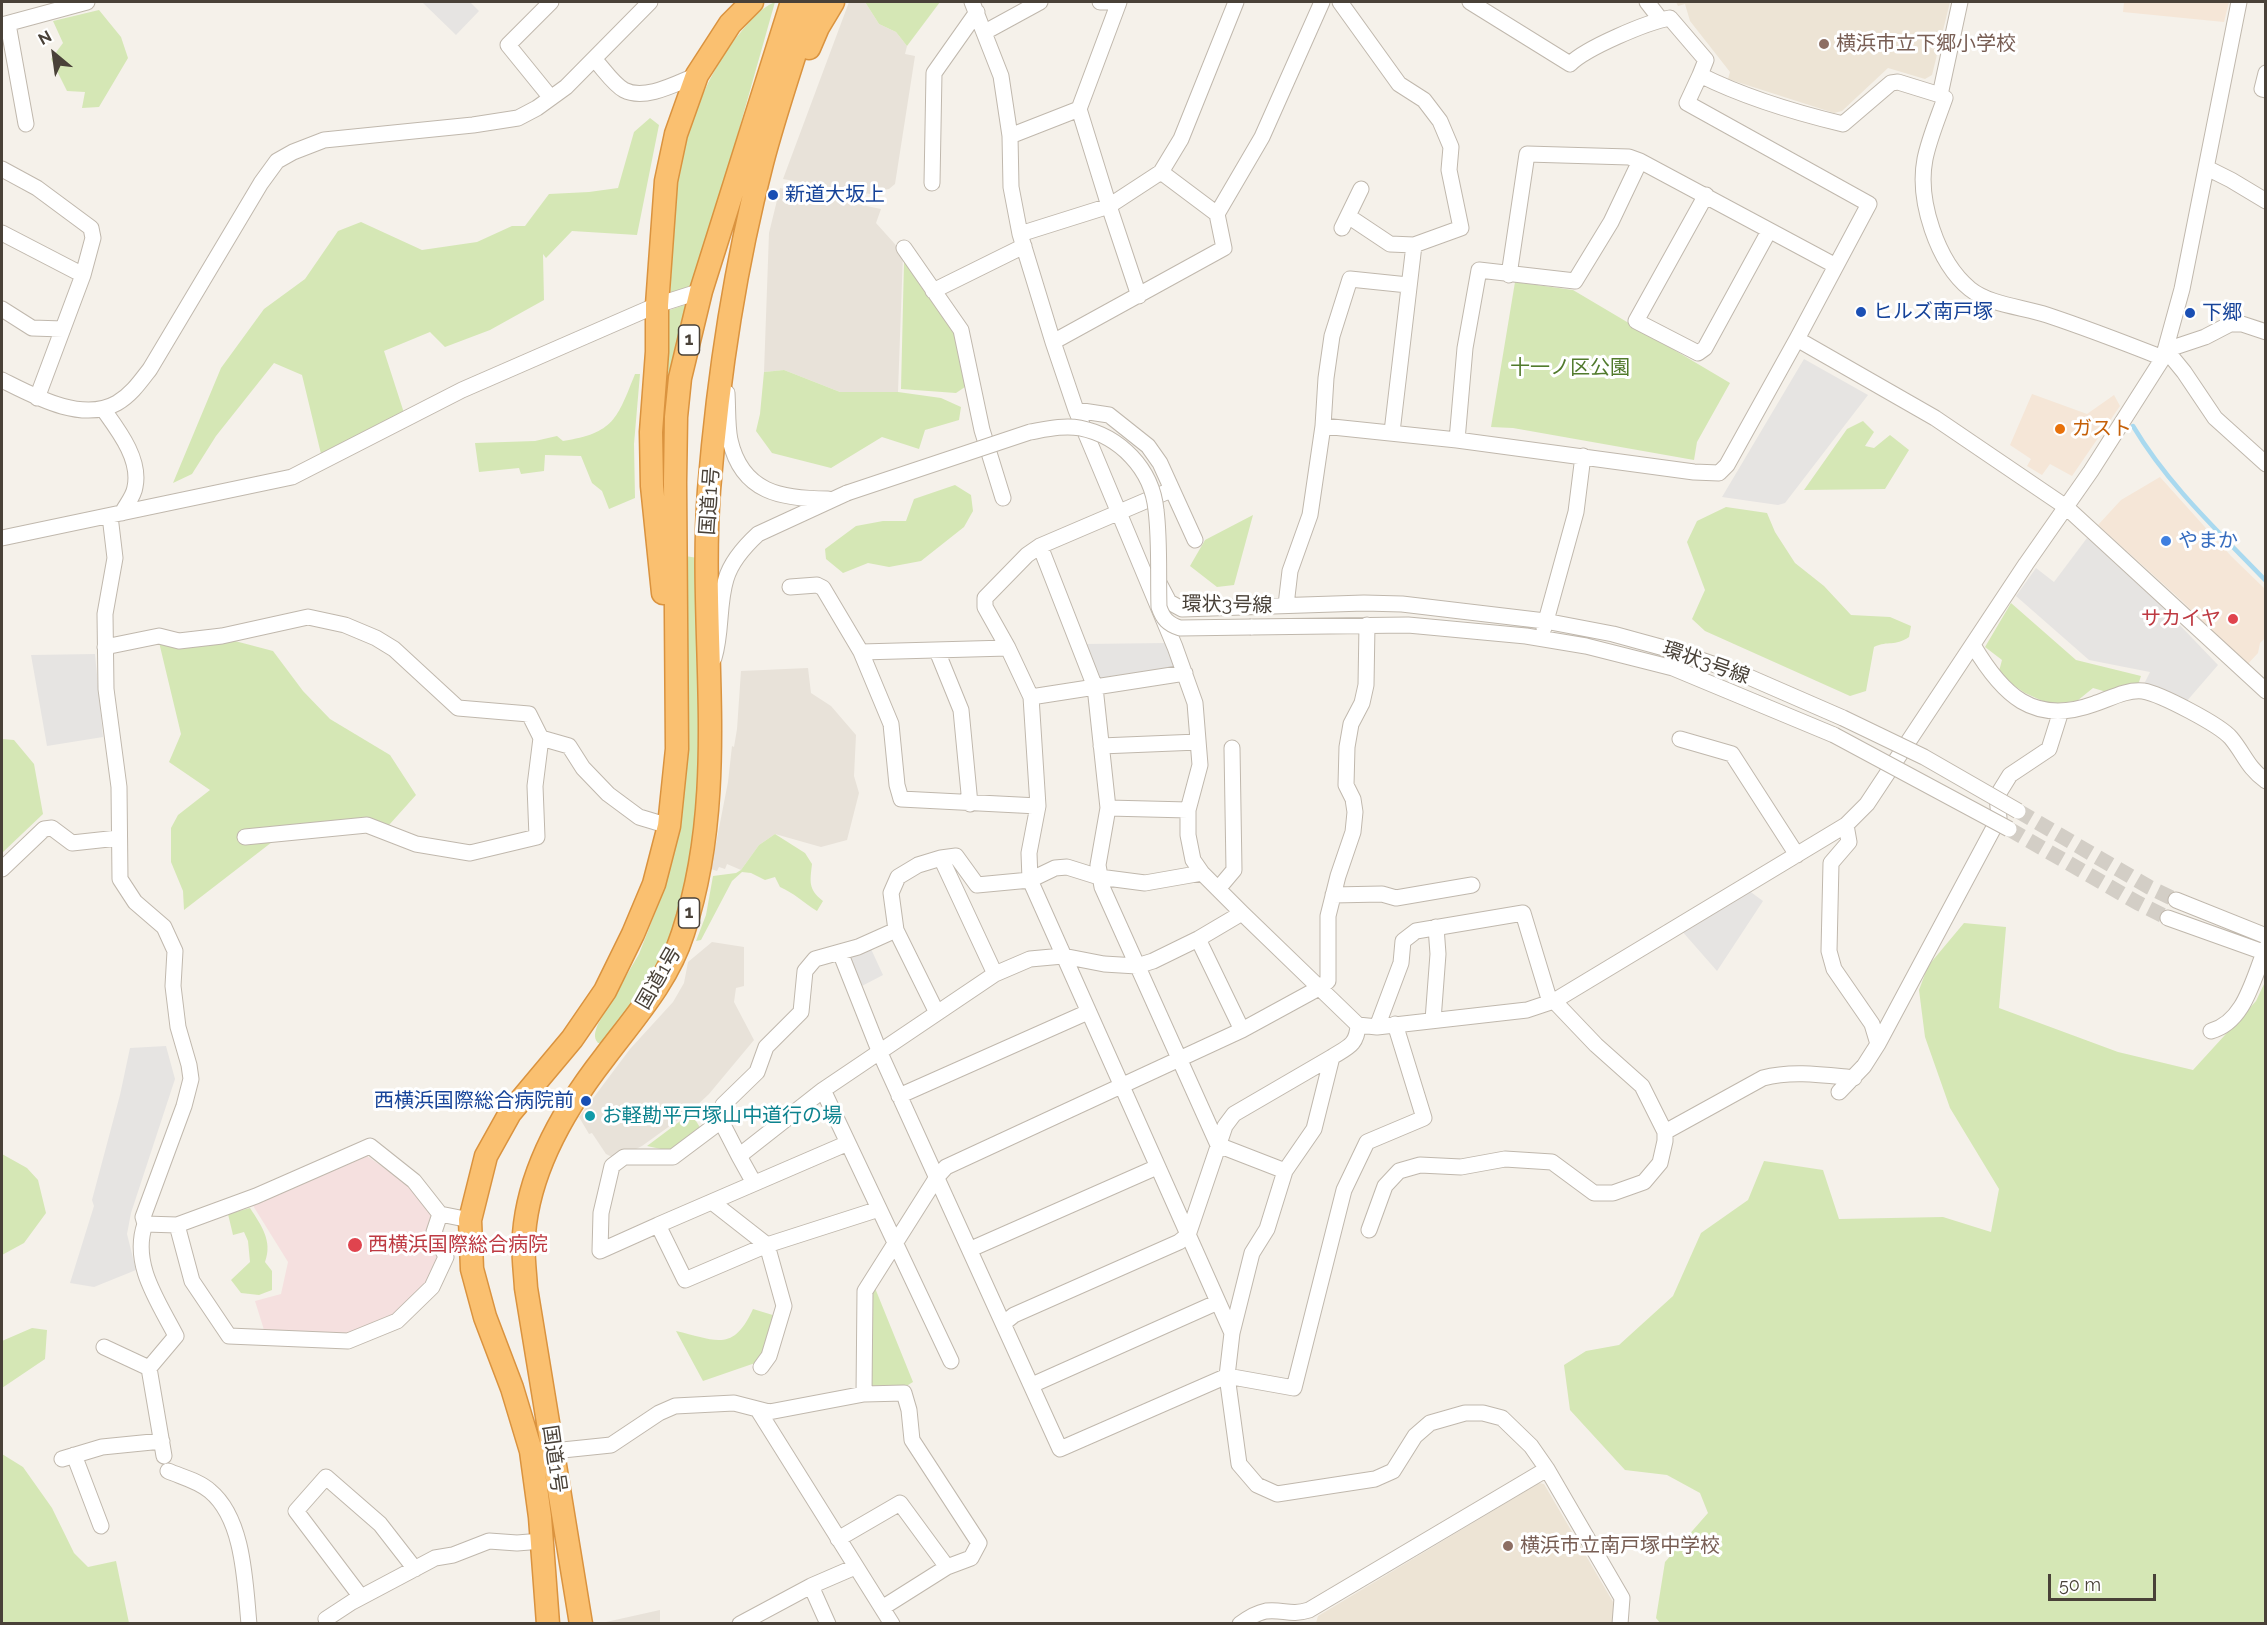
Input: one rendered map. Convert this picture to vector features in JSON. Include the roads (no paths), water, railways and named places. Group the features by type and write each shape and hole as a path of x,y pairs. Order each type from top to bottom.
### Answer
{"highway":[{"name":"国道1号","path":"677,692 652,486 651,432 666,181 676,134 697,75 730,24 752,2"},
{"name":"国道1号","path":"548,1623 542,1541 531,1451 512,1388 485,1317 472,1269 470,1220 486,1156 510,1113 572,1038 605,991 654,884 669,825 676,748 676,417 684,358 701,291 792,2"},
{"name":"1","path":"774,120 811,2"},
{"name":"1","path":"774,120 818,27 833,2"},
{"name":"国道1号","path":"581,1623 526,1288 524,1234 531,1195 549,1146 566,1111 602,1060 650,1000 674,958 699,879 711,767 707,544 709,490 723,363 742,246 774,120"},
{"path":"572,1038 602,1060"}],"street":[{"path":"26,124 5,25 87,2"},
{"path":"551,2 508,45 551,98"},
{"path":"2,381 37,398 82,409 103,409 118,402 134,389 150,369 261,183 277,161 324,140 473,125 518,118 537,108 566,87 650,2"},
{"path":"985,32 1040,2"},
{"path":"1100,2 1119,2 1079,109 1108,206 1139,296"},
{"path":"933,291 1022,240 1108,206 1161,172 1181,139 1236,2"},
{"path":"1217,214 1262,137 1322,2"},
{"path":"1340,2 1399,84 1424,100 1440,121 1451,147 1449,170 1461,228 1414,245 1390,244 1345,222 1361,189"},
{"path":"1323,426 1392,432 1694,472 1719,473 1727,465 1869,204 1687,104 1706,60 1670,18 1578,56 1570,64 1470,2"},
{"path":"1647,2 1662,20"},
{"path":"1940,95 1960,2"},
{"path":"974,7 1001,76 1010,136 1011,187 1022,240 1053,342 1077,410 1185,673 1195,703 1200,765 1188,810 1188,836 1192,860 1242,913 1358,1025 1377,1027 1527,1010 1552,1001 1846,825 1867,804 2066,507 2165,354 2182,289 2239,2"},
{"path":"932,183 934,73 974,7"},
{"path":"594,59 622,89 633,94 647,93 697,75"},
{"path":"2265,73 2262,89 2265,90"},
{"path":"1700,75 1719,85 1843,124 1891,83 1898,82 1945,98 1925,160 1924,184 1927,210 1936,243 1956,275 1971,290 1990,299 2047,315 2165,354 2184,372 2215,418 2265,464"},
{"path":"1010,136 1079,109"},
{"path":"1509,274 1527,154 1629,157 1706,195 1768,231 1836,266"},
{"path":"1457,440 1466,348 1479,270 1575,281 1611,222 1640,161"},
{"path":"2207,168 2265,201"},
{"path":"2,169 37,188 91,228 93,238 83,275 37,398"},
{"path":"1053,342 1224,248 1217,214 1161,172"},
{"path":"1706,195 1636,321 1698,353 1705,348 1768,231"},
{"path":"2,233 83,275"},
{"path":"1392,432 1414,245"},
{"path":"904,248 961,330 982,430 1003,498"},
{"path":"1286,605 1290,570 1310,515 1323,426 1332,336 1350,279 1408,285"},
{"path":"2,538 292,477 462,390 657,305 701,291"},
{"path":"2,309 32,328 63,329"},
{"path":"2165,354 2230,324 2242,324 2265,332"},
{"path":"1797,339 1935,418 2066,507 2265,691"},
{"path":"723,363 730,439 736,458 746,474 773,494 804,499 832,499"},
{"path":"101,1526 68,1457 102,1448 163,1449 149,1368 176,1336 150,1284 142,1262 140,1239 145,1224 143,1217 184,1106 191,1079 178,1027 173,986 175,951 164,927 135,902 120,879 119,787 106,689 105,614 115,558 116,514 135,488 135,473 130,453 103,409"},
{"path":"1077,410 1109,415 1148,446 1160,464 1195,540"},
{"path":"709,673 719,640 726,578 737,557 758,534 847,493 1030,432 1058,427 1079,428 1102,434 1133,456 1143,470 1156,508 1158,581"},
{"path":"1542,638 1576,512 1583,456"},
{"path":"1171,490 1040,546 985,598 985,607 1008,648 1031,697 1038,806 1029,853 1030,880 1120,1087 1232,1333"},
{"path":"1040,546 1095,687 1108,808 1098,865 1099,878 1178,1060 1218,1145 1285,1171"},
{"name":"環状3号線","path":"1158,581 1169,602 1182,609 1402,604 1545,621 1613,634 1676,651 1742,674 1843,718 1924,757 2019,811"},
{"name":"環状3号線","path":"1158,581 1159,607 1162,617 1170,625 1180,628 1367,625 1456,628 1542,638 1586,646 1673,668 1834,735 2009,829"},
{"path":"790,587 817,585 823,588 861,652 891,724 897,785 901,800 1038,806"},
{"path":"105,647 159,636 179,641 222,636 308,617 345,625 376,638 394,649 458,708 530,714 541,738 535,786 537,837 470,853 416,843 367,825 245,837"},
{"path":"864,1394 865,1291 937,1177 946,1167 1242,1030 1328,981 1328,916 1353,832 1355,812 1353,799 1346,785 1347,747 1351,724 1362,704 1366,686 1367,625"},
{"path":"1973,645 1986,667 2009,694 2042,711 2082,709 2131,691 2144,692 2170,701 2224,731 2232,738 2252,771 2265,781"},
{"path":"861,652 1008,648"},
{"path":"937,651 961,710 970,804"},
{"path":"1031,697 1185,673"},
{"path":"1839,1092 1854,1078 1878,1044 1999,818 1997,796 2010,776 2049,749 2061,711"},
{"path":"541,738 569,746 583,768 608,794 639,817 669,825"},
{"path":"1680,739 1732,754 1797,855"},
{"path":"1101,746 1198,742"},
{"path":"1218,889 1234,870 1232,748"},
{"path":"1108,808 1188,810"},
{"path":"1846,825 1849,843 1831,863 1829,951 1834,969 1872,1024 1878,1044"},
{"path":"2,869 44,828 52,828 72,843 118,838"},
{"path":"937,1013 896,930 891,893 898,877 918,865 956,856 977,885 1030,880 1054,868 1067,867 1099,878 1145,883 1202,873"},
{"path":"941,858 995,974"},
{"path":"1334,895 1382,894 1396,898 1472,885"},
{"path":"2176,900 2265,936"},
{"path":"739,1156 823,1090 995,974 1029,959 1063,956 1104,964 1137,966 1153,961 1198,939 1242,913"},
{"path":"1369,1230 1385,1186 1399,1171 1420,1165 1461,1167 1504,1159 1552,1162 1594,1193 1613,1193 1644,1182 1660,1163 1665,1141 1665,1132 1642,1086 1552,1001 1523,913 1416,931 1404,941 1401,963 1377,1027"},
{"path":"2168,918 2265,951 2241,1008 2233,1020 2223,1028 2211,1031"},
{"path":"1433,1020 1438,954 1436,927"},
{"path":"754,1183 721,1121 723,1105 757,1072 766,1047 801,1012 805,970 815,959 840,952 896,930"},
{"path":"1198,939 1242,1030"},
{"path":"840,952 899,1096 971,1249 1060,1449 1227,1376 1294,1388 1344,1190 1367,1142 1424,1118 1395,1024"},
{"path":"899,1096 1088,1012"},
{"path":"1004,1323 1014,1315 1179,1242 1188,1235 1225,1126 1234,1114 1352,1044 1357,1037 1358,1025"},
{"path":"1332,1057 1314,1128 1285,1171 1267,1229 1252,1253 1232,1333 1227,1376 1239,1464 1257,1485 1277,1494 1375,1479 1393,1471 1415,1436 1430,1423 1465,1413 1483,1413 1502,1418 1531,1446 1547,1469 1622,1598 1620,1623"},
{"path":"1665,1132 1763,1078 1779,1074 1817,1074 1854,1078"},
{"path":"823,1090 951,1361"},
{"path":"721,1121 673,1157 624,1157 612,1166 601,1213 600,1251 848,1143"},
{"path":"145,1224 177,1225 256,1196 370,1146 414,1181 440,1214 470,1220"},
{"path":"971,1249 1157,1167"},
{"path":"712,1202 767,1245 784,1306 769,1356 761,1367"},
{"path":"658,1225 685,1280 767,1245 879,1209"},
{"path":"177,1225 192,1281 229,1336 348,1341 397,1321 432,1287 446,1257 434,1232 440,1214"},
{"path":"1032,1385 1218,1302"},
{"path":"104,1347 149,1368"},
{"path":"553,1451 611,1444 659,1413 675,1406 734,1404 758,1410 784,1411 824,1400 864,1394 904,1393 909,1410 912,1440 979,1543 971,1558 947,1567 882,1608"},
{"path":"758,1410 892,1623"},
{"path":"1240,1623 1265,1611 1299,1619 1309,1610 1547,1469"},
{"path":"168,1471 197,1482 211,1491 224,1507 243,1559 249,1623"},
{"path":"361,1597 296,1511 326,1477 380,1524 415,1569"},
{"path":"838,1539 900,1503 947,1567"},
{"path":"328,1623 326,1619 361,1597 435,1558 453,1555 489,1541 517,1544 542,1541"},
{"path":"740,1623 811,1586 855,1567"},
{"path":"811,1586 828,1623"}],"waterway":[{"path":"2133,426 2178,488 2266,581"}],"tunnel":[{"path":"2018,811 2149,887 2176,900"},
{"path":"2009,829 2168,918"}],"place":[{"name":"横浜市立下郷小学校","path":"1824,44"},
{"name":"新道大坂上","path":"773,195"},
{"name":"ヒルズ南戸塚","path":"1861,312"},
{"name":"下郷","path":"2190,313"},
{"name":"ガスト","path":"2060,429"},
{"name":"やまか","path":"2166,541"},
{"name":"サカイヤ","path":"2233,619"},
{"name":"西横浜国際総合病院前","path":"586,1101"},
{"name":"お軽勘平戸塚山中道行の場","path":"590,1116"},
{"name":"西横浜国際総合病院","path":"355,1245"},
{"name":"横浜市立南戸塚中学校","path":"1508,1546"}],"park label":[{"name":"十一ノ区公園","path":"1570,368"}]}
